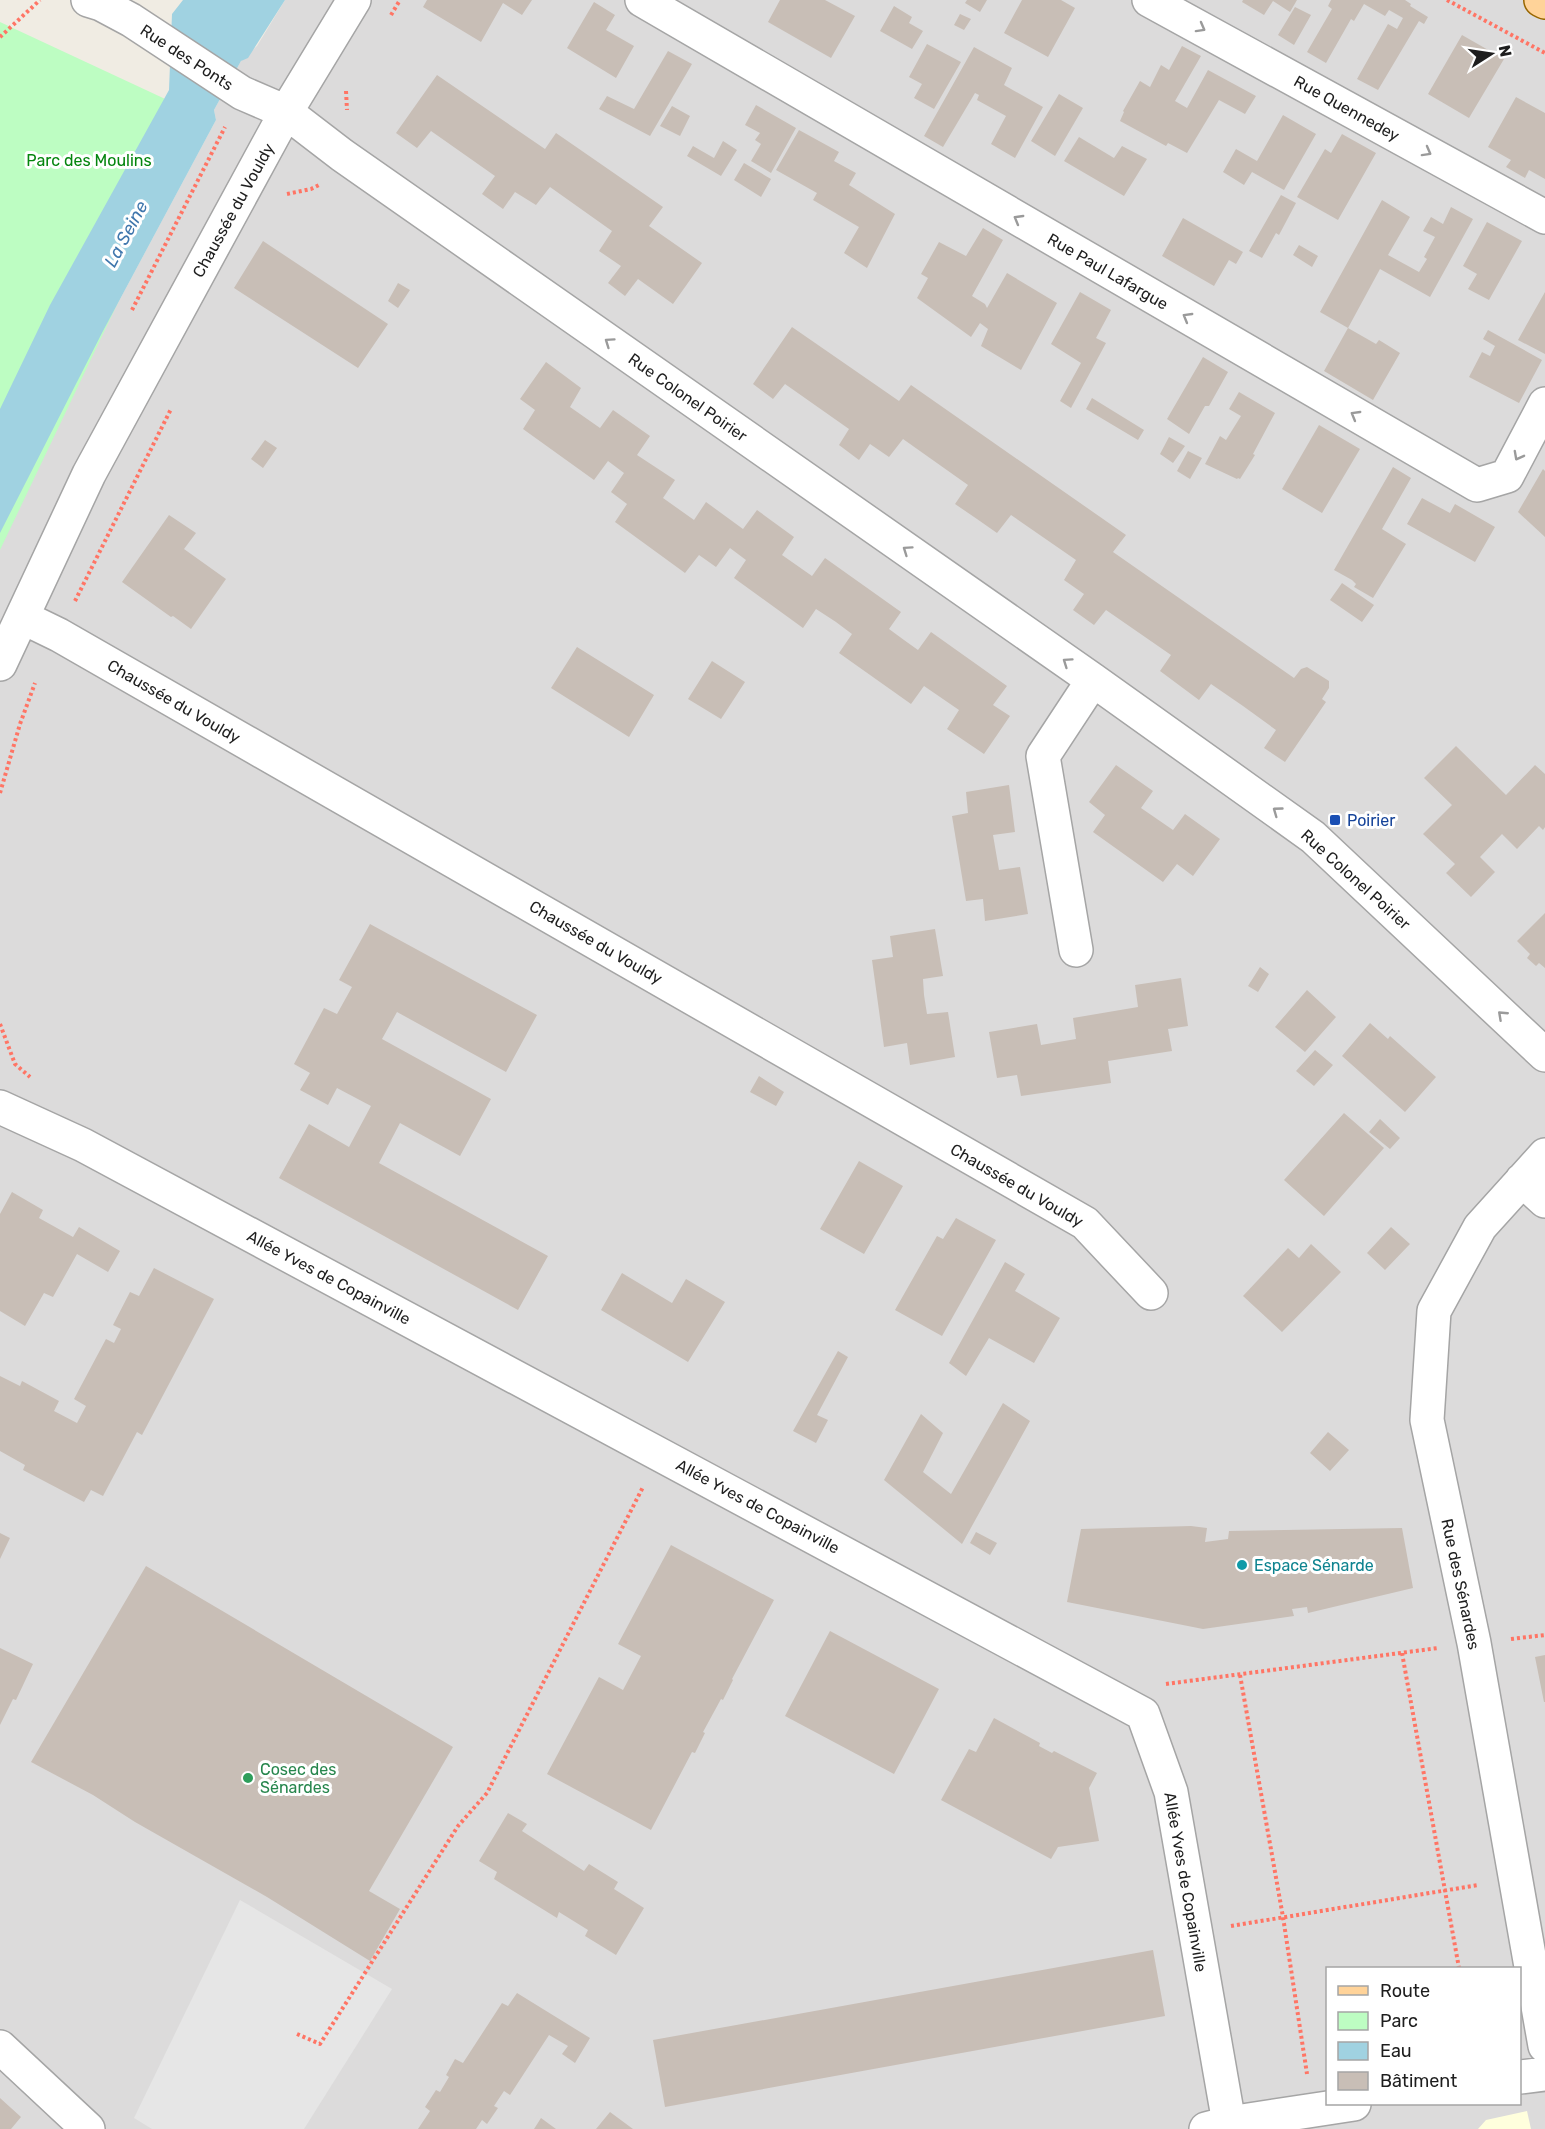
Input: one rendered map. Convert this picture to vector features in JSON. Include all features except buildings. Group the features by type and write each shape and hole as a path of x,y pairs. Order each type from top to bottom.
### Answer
{"main road":[{"path":"1540,0 1545,2"}],"street":[{"name":"Rue des Ponts","path":"88,0 101,4 131,20 242,93 286,112"},
{"name":"Chaussée du Vouldy","path":"0,664 89,474 286,112 354,0"},
{"name":"Rue Paul Lafargue","path":"642,0 1477,485 1507,476 1545,404"},
{"name":"Rue Quennedey","path":"1149,0 1545,217"},
{"name":"Rue Colonel Poirier","path":"286,112 342,155 1093,680 1313,837 1545,1055"},
{"name":"Chaussée du Vouldy","path":"22,617 59,635 1085,1223 1151,1293"},
{"path":"1076,950 1043,756 1093,680"},
{"name":"Allée Yves de Copainville","path":"0,1107 83,1145 1143,1714 1170,1792 1195,1931 1218,2126"},
{"name":"Rue des Sénardes","path":"1545,1155 1534,1190 1480,1227 1434,1311 1427,1420 1473,1643 1545,2046"},
{"path":"0,2047 88,2129"},
{"path":"1521,2078 1545,2074"},
{"path":"1218,2126 1342,2105"}],"path":[{"path":"0,37 40,0"},
{"path":"388,20 400,0"},
{"path":"1447,0 1545,53"},
{"path":"281,202 288,193 311,189 325,182 356,132 348,114 346,90"},
{"path":"0,793 36,681 172,407"},
{"path":"0,1024 15,1064 31,1077"},
{"path":"297,2034 320,2044 458,1826 486,1793 660,1454"},
{"path":"1168,1684 1473,1643"},
{"path":"1402,1653 1459,1967"},
{"path":"1239,1675 1283,1917 1312,2110"},
{"path":"1195,1931 1515,1878"}],"shaded area":[{"path":"285,0 1545,0 1545,2129 0,2129 0,533 103,331 216,120 214,110 241,61 257,46"},
{"path":"240,1900 392,1989 304,2129 152,2129 134,2118"},
{"path":"1527,2111 1531,2129 1478,2129 1486,2120"}],"green space":[{"name":"Parc des Moulins","path":"0,22 206,118 0,550"}],"water":[{"name":"La Seine","path":"183,0 285,0 248,58 241,61 214,110 216,120 103,331 0,533 0,409 50,305 169,90 172,14"}],"place":[{"name":"Poirier","path":"1335,820"},
{"name":"Espace Sénarde","path":"1242,1565"},
{"name":"Cosec des Sénardes","path":"248,1778"}]}
